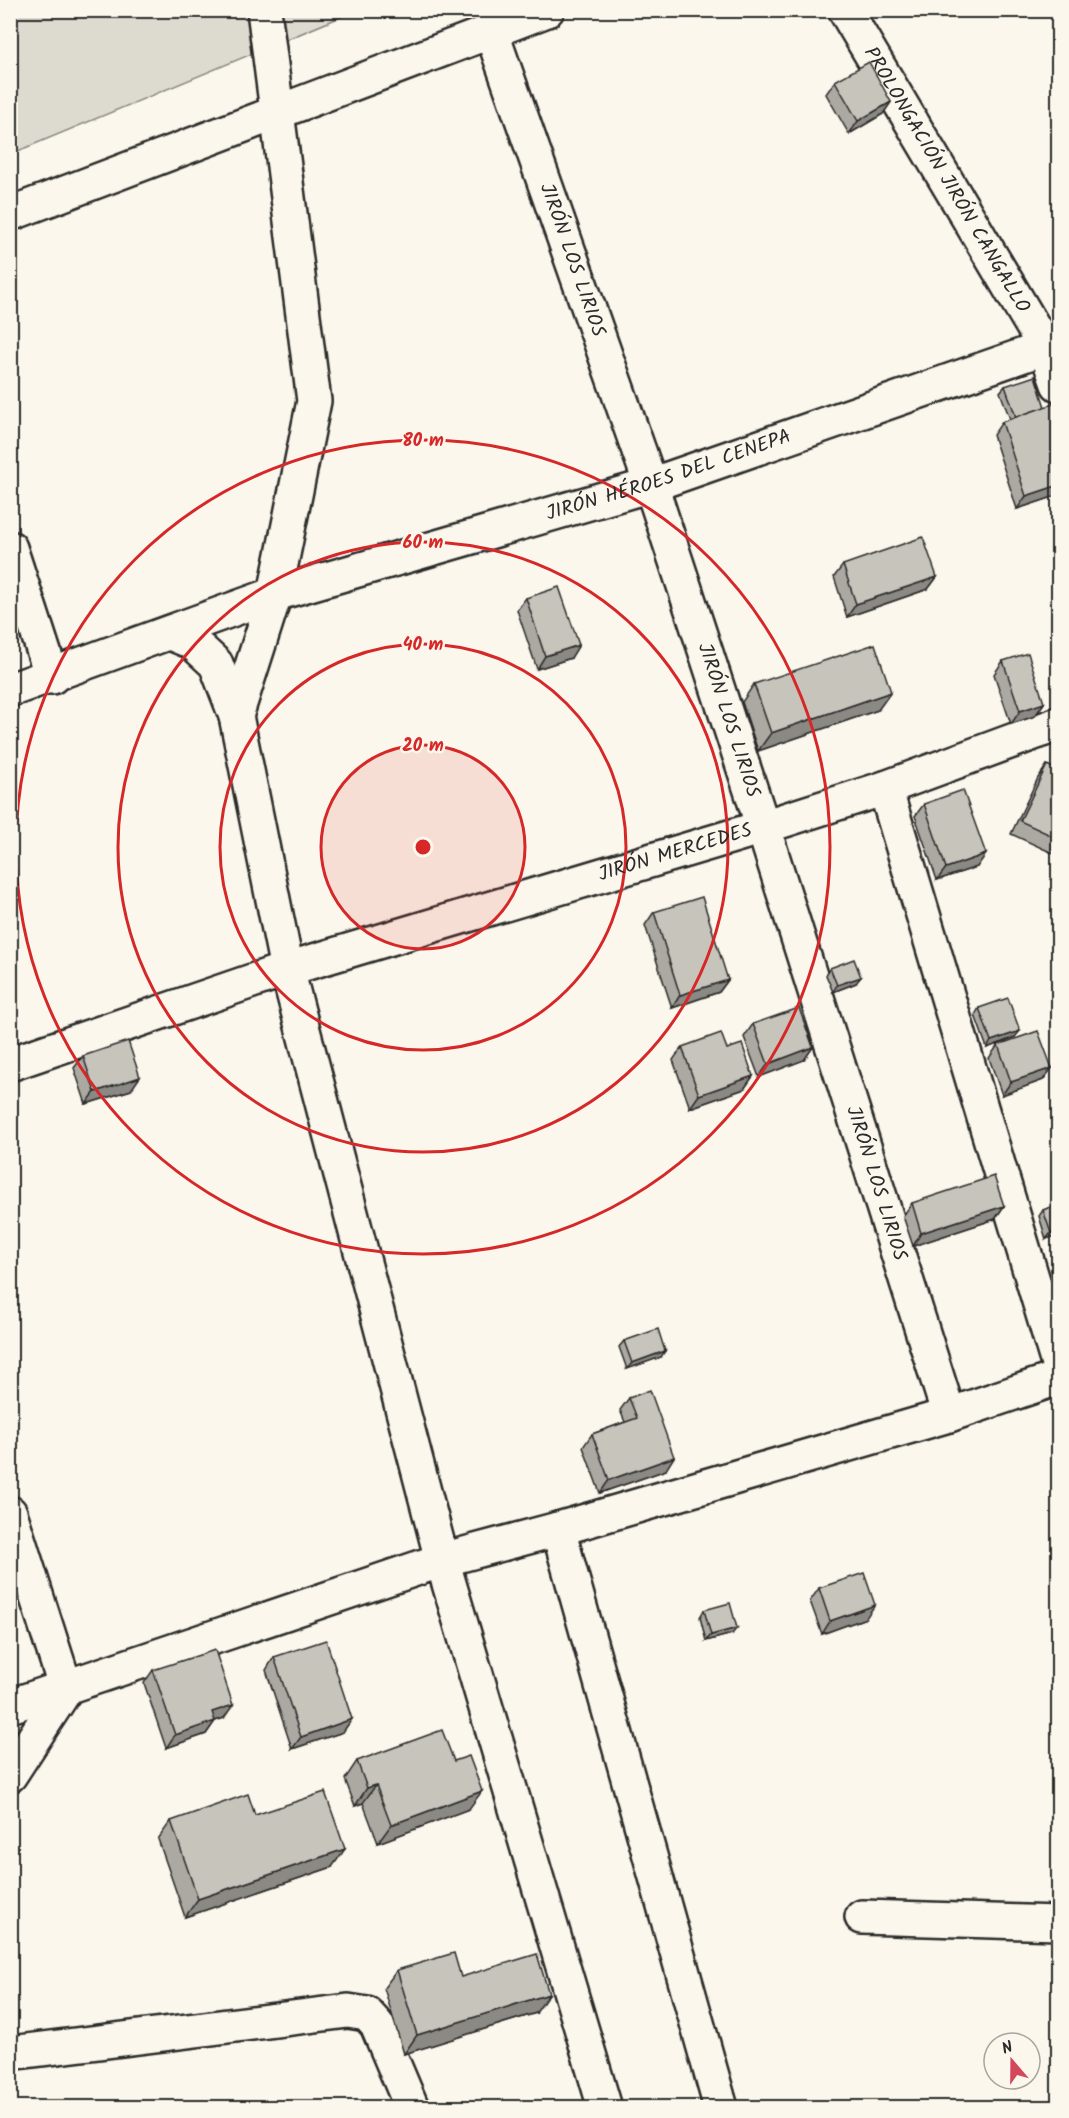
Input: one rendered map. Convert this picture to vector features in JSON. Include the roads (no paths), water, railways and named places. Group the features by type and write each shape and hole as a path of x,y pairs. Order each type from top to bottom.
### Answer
{"street":[{"path":"236,716 275,594 314,401 264,10"},
{"path":"10,214 547,10"},
{"name":"PROLONGACIÓN JIRÓN CANGALLO","path":"845,10 1052,345 1059,384"},
{"name":"JIRÓN LOS LIRIOS","path":"491,31 651,485 763,827 949,1415"},
{"name":"JIRÓN HÉROES DEL CENEPA","path":"10,690 275,594 651,485 1052,345"},
{"path":"10,548 52,676"},
{"path":"170,633 192,642 216,664 236,716 287,969 442,1560 605,2108"},
{"name":"JIRÓN MERCEDES","path":"10,1064 287,969 763,827 885,788 1059,724"},
{"path":"885,788 1059,1364"},
{"path":"10,1706 66,1689 442,1560 558,1529 949,1415 1059,1378"},
{"path":"10,1513 66,1689"},
{"path":"558,1529 721,2108"},
{"path":"10,1775 66,1689"},
{"path":"862,1917 1059,1923"},
{"path":"10,2053 348,2011 367,2014 377,2025 412,2108"}]}
